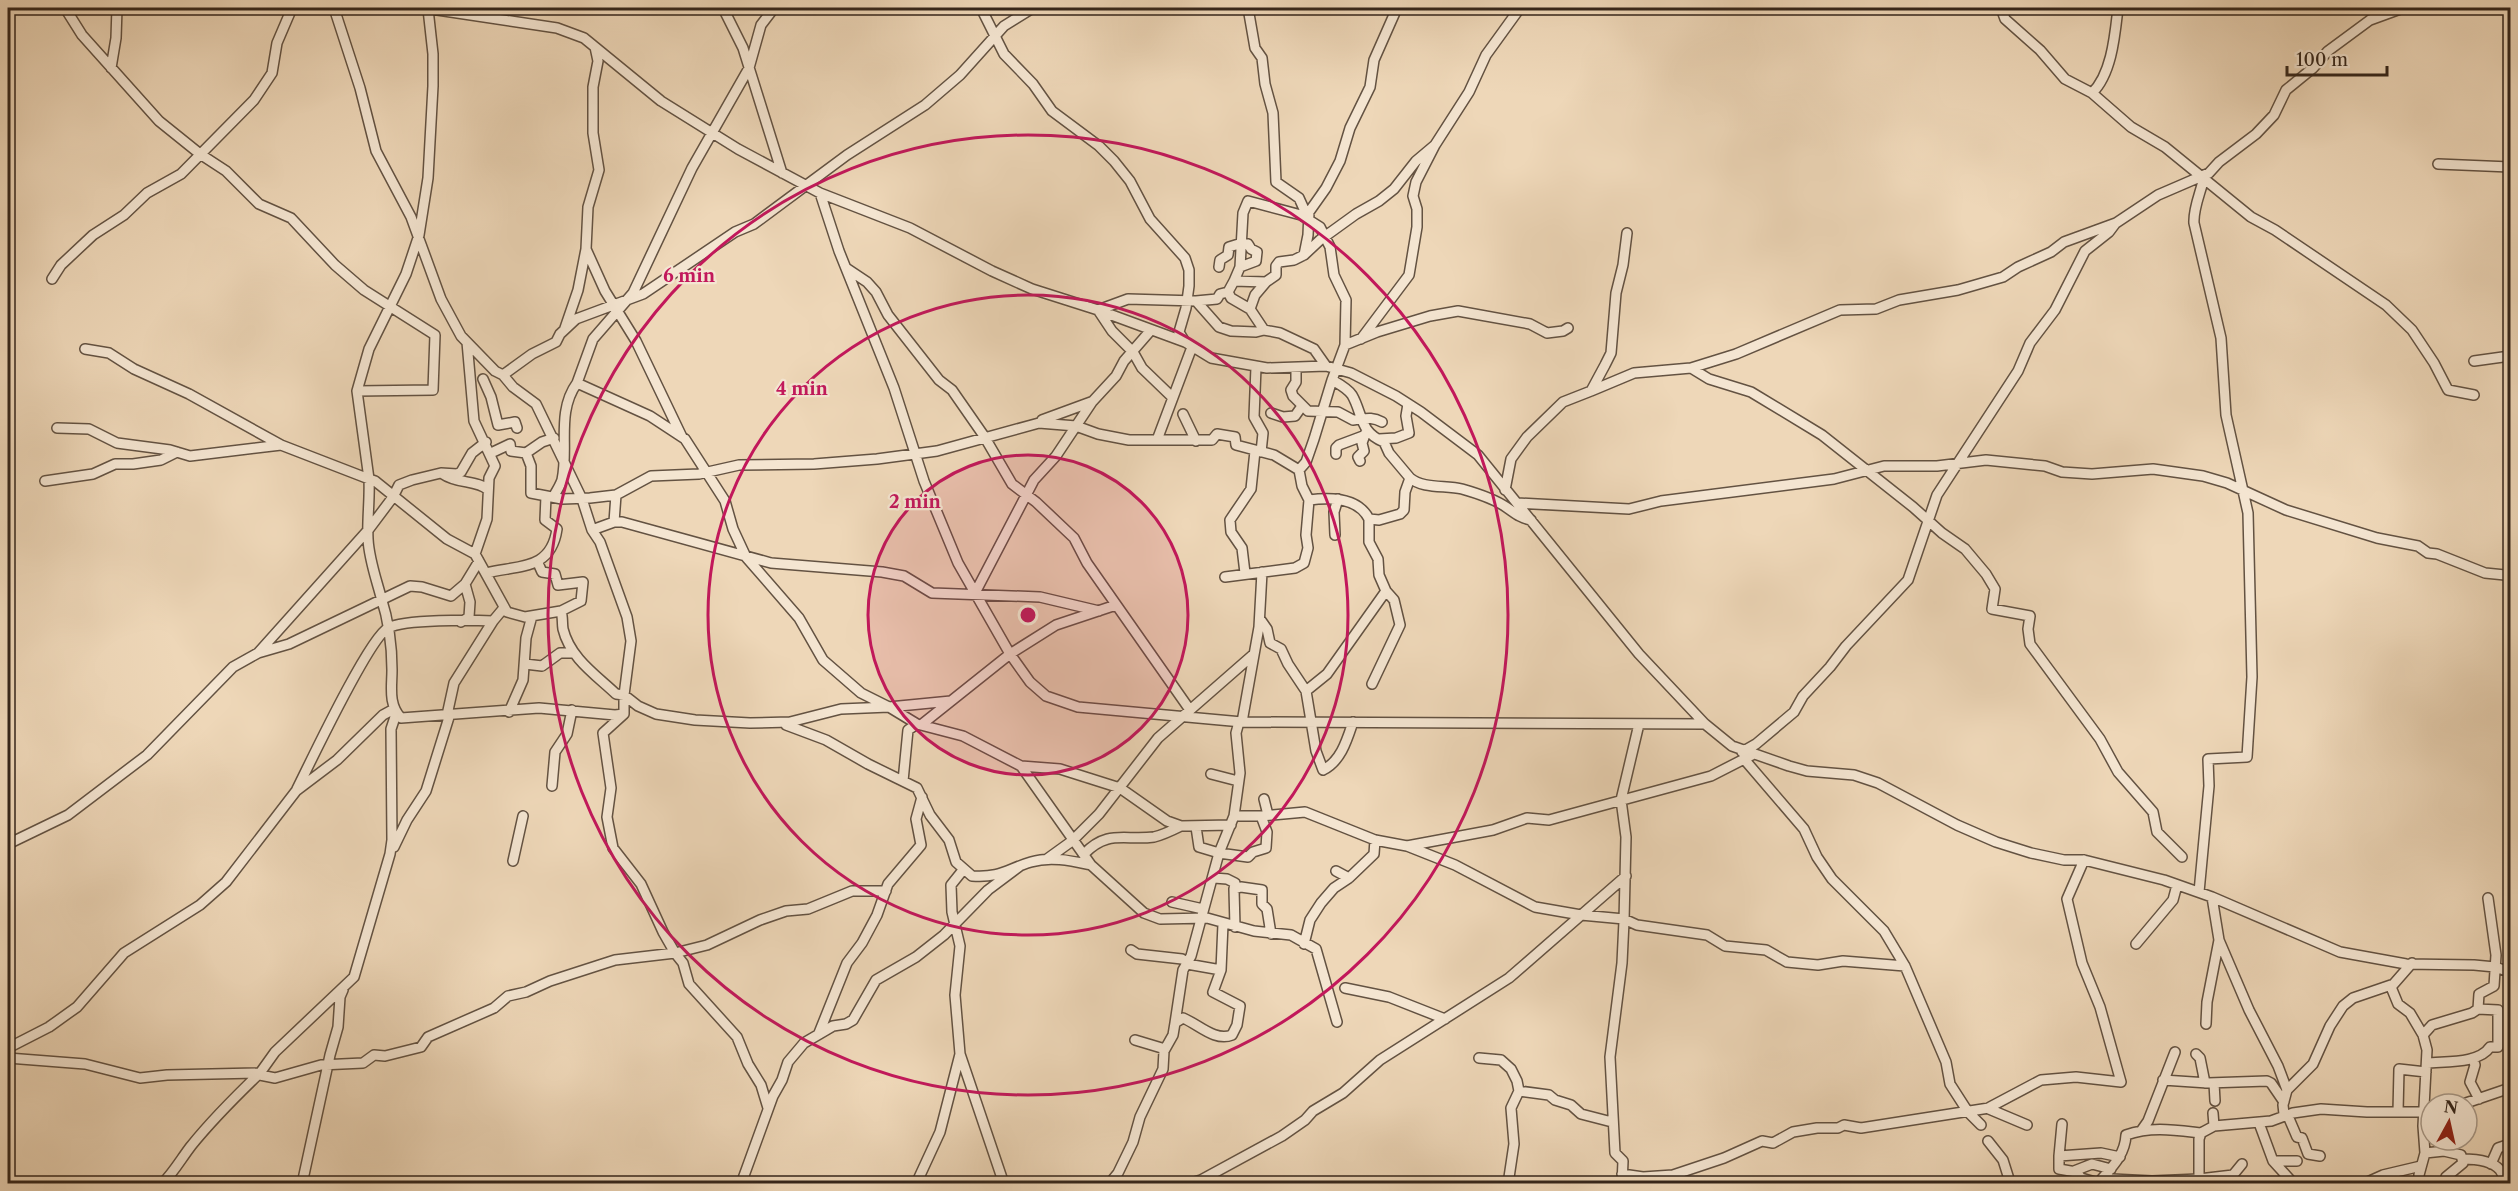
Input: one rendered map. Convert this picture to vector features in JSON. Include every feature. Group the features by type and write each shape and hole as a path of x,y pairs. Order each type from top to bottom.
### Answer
{"street":[{"path":"65,8 82,35 159,121 200,154 226,171 259,204 291,218 335,265 364,290 435,335 433,390 357,391"},
{"path":"111,68 116,38 117,8"},
{"path":"52,279 61,265 93,235 124,215 147,193 181,174 254,100 272,73 277,43 292,8"},
{"path":"334,8 360,88 375,151 418,235 441,299 461,336 513,387 536,404 582,498 592,530 600,542 628,623 631,641 624,695 624,714 603,733 611,788 607,817 613,848 641,884 663,932 682,963 689,984 737,1037 760,1085 768,1108"},
{"path":"162,1184 173,1173 203,1132 260,1073 275,1052 354,977 390,854 392,840 391,729 395,711 387,628 382,599 370,557 369,479 357,391 369,349 406,274 418,235 428,178 433,86 433,54 426,8 557,28 584,38 661,101 782,173 820,193 918,232 1032,289 1151,330 1225,362 1256,367 1326,366 1336,368 1351,373 1408,404 1478,455 1639,654 1705,724 1724,741 1746,755 1807,771 1854,775 1870,780 1957,825 1996,842 2053,857 2084,860 2199,892 2340,952 2372,959 2495,967 2511,972"},
{"path":"723,8 738,34 782,173"},
{"path":"470,384 499,373 556,342 564,330 576,319 615,307 633,293 670,212 749,68 761,25 774,8"},
{"path":"981,8 1004,54 1033,84 1052,111 1099,146 1130,181 1150,219 1185,258 1189,270 1192,301 1179,329 1179,334 1188,345"},
{"path":"626,300 643,294 735,232 754,224 847,155 943,92 1004,26 1033,8"},
{"path":"1248,8 1255,48 1262,58 1265,84 1273,113 1276,182 1299,198 1308,218"},
{"path":"1304,255 1309,212 1337,167 1350,128 1370,87 1374,60 1397,8"},
{"path":"1361,339 1408,275 1417,227 1418,209 1413,196 1416,182 1435,144 1469,92 1486,55 1520,8"},
{"path":"2001,8 2006,19 2040,50 2066,79 2092,93 2131,127 2165,147 2252,217 2386,304 2412,330 2434,363 2448,390 2475,395"},
{"path":"2092,93 2099,86 2110,53 2118,8"},
{"path":"1505,490 1511,459 1527,437 1563,402 1634,373 1691,368 1736,354 1840,310 1876,309 1899,300 1958,290 2003,277 2018,267 2051,252 2064,242 2116,223 2158,195 2204,177 2219,162 2256,134 2274,115 2286,90 2313,69 2328,51 2370,20 2403,8"},
{"path":"564,330 578,290 586,249 588,207 599,170 593,133 593,87 598,61 595,47"},
{"path":"1250,309 1254,295 1276,275 1276,264 1304,255 1326,235 1379,201 1394,189 1416,161 1435,144"},
{"path":"2438,164 2511,167"},
{"path":"2199,892 2209,786 2208,759 2247,758 2252,664 2248,513 2226,415 2221,338 2194,223 2194,214 2200,201 2204,177"},
{"path":"820,193 846,268 894,388 924,481 958,563 1010,654 1030,682 1046,696 1060,703 1078,707 1186,713 1241,722 1705,724"},
{"path":"1098,310 1128,298 1192,301 1217,299 1220,294 1228,292 1240,267 1243,213 1248,201 1308,218 1320,227 1326,235 1335,268 1334,275 1346,300 1345,345 1306,462 1299,470"},
{"path":"1407,846 1493,830 1527,818 1549,820 1711,776 1746,755 1794,712 1803,696 1846,646 1908,580 1937,495 2018,371 2030,343 2063,297 2085,251 2109,232 2116,223"},
{"path":"1591,391 1611,353 1616,293 1628,233"},
{"path":"1219,267 1220,260 1228,255 1229,247 1242,243 1248,244 1258,256 1256,261 1240,267"},
{"path":"586,249 615,307 636,341 682,437 725,501 733,529 746,557 799,618 823,660 861,693 919,724 963,736 1021,766 1060,769 1120,788 1167,821 1181,826 1196,827 1232,820 1305,812 1375,840 1407,846 1455,865 1535,907 1624,919 1637,925 1707,935 1725,946 1766,950 1788,962 1818,965 1843,961 1905,966"},
{"path":"846,268 867,282 876,292 888,315 939,380 952,390 985,437 1012,484 1074,538 1087,563 1186,713"},
{"path":"1234,281 1266,282"},
{"path":"1228,292 1231,298 1250,309 1264,330"},
{"path":"1192,301 1219,327 1231,331 1264,330 1280,333 1314,349 1326,366"},
{"path":"486,573 538,562 555,538 557,529 545,520 550,497 561,482 563,425 572,390 577,383 594,339 615,307"},
{"path":"1098,310 1112,331 1133,352 1142,368 1171,396"},
{"path":"1345,345 1430,316 1458,311 1530,324 1547,333 1568,328"},
{"path":"975,594 1034,480 1056,456 1092,402 1116,376 1151,330"},
{"path":"8,844 68,815 147,755 233,667 258,653 289,644 410,586 422,586 451,596 465,584 477,557 487,519 489,478 495,466 486,442 474,421 467,342"},
{"path":"1157,440 1188,345"},
{"path":"85,349 109,353 134,369 189,394 281,445 369,479 447,539 477,557 503,609 516,615 532,616 561,611 581,601 583,582 558,585 555,574 542,573 538,562"},
{"path":"2474,361 2511,356"},
{"path":"1245,573 1242,548 1231,532 1230,520 1251,489 1263,433 1254,417 1256,367"},
{"path":"1296,368 1296,382 1291,390 1302,406 1313,412 1338,412 1353,420 1364,417 1375,418 1382,422"},
{"path":"1691,368 1708,379 1751,392 1822,435 1965,549 1995,589 1992,609 2030,616 2028,629 2030,644 2100,739 2118,772 2153,812 2157,832 2182,857"},
{"path":"483,379 491,397 498,425 515,422 517,428"},
{"path":"1332,380 1351,394 1365,433 1364,451 1358,457 1360,461"},
{"path":"577,383 650,416 682,437"},
{"path":"526,453 531,466 531,493 550,497 582,498 616,495 628,486 651,477 708,473 738,465 835,462 937,451 1026,425 1092,402"},
{"path":"1377,439 1396,438 1409,433 1406,416 1408,404"},
{"path":"1271,413 1282,417 1295,416 1302,406"},
{"path":"1183,414 1196,441"},
{"path":"1026,425 1055,423 1076,426 1098,434 1129,440 1212,440 1217,434 1235,437 1236,445 1274,455 1299,470 1302,486 1309,500 1306,535 1308,548 1304,563 1295,568 1225,577"},
{"path":"57,428 89,429 117,443 190,456 281,445"},
{"path":"1365,433 1384,442 1389,453 1410,478 1419,483 1460,489 1481,495 1505,506 1517,516 1531,520"},
{"path":"1336,454 1336,448 1339,445 1365,433"},
{"path":"491,453 510,444 511,451 526,453 542,442 554,438"},
{"path":"258,653 369,529 393,497 396,489 404,482 441,473 461,472 472,453 486,442"},
{"path":"45,481 93,474 115,464 161,460 177,452"},
{"path":"1517,502 1629,509 1661,501 1834,479 1884,466 1937,466 1986,460 2045,466 2062,472 2092,474 2153,469 2204,476 2286,510 2377,538 2418,546 2428,553 2437,554 2485,573 2505,575"},
{"path":"441,473 452,480 484,485 488,490"},
{"path":"1369,519 1379,520 1400,514 1404,510 1405,492 1410,478"},
{"path":"614,522 616,495"},
{"path":"1309,500 1338,499 1351,502 1360,508 1369,519 1369,542 1378,559 1379,575 1386,591 1394,600 1400,625 1372,684"},
{"path":"1335,535 1334,512 1338,499"},
{"path":"592,530 614,522 622,522 771,563 904,576 932,593 1040,597 1099,611"},
{"path":"1109,1184 1118,1173 1133,1142 1140,1117 1163,1069 1165,1049 1173,1035 1183,970 1214,878 1219,853 1232,820 1240,749 1236,733 1241,722 1260,619 1262,572"},
{"path":"460,622 469,617 469,593 465,584"},
{"path":"1306,691 1327,674 1386,591"},
{"path":"903,782 908,730 951,701 1010,654 1056,625 1116,605"},
{"path":"390,854 407,820 426,791 449,715 454,683 503,609"},
{"path":"561,611 563,628 573,653 616,694 624,695 647,711 671,717 779,723 841,709 951,701"},
{"path":"509,712 523,680 526,638 532,616"},
{"path":"1260,619 1267,629 1270,643 1281,649 1306,691 1310,722 1323,770 1329,767 1344,748 1353,722"},
{"path":"8,1048 49,1027 77,1007 124,952 200,905 226,882 296,791 347,690 376,641 387,628 409,623 493,621"},
{"path":"525,664 542,666 560,653 573,653"},
{"path":"1047,859 1072,841 1099,814 1158,738 1254,654"},
{"path":"395,711 401,718 406,719 539,708 624,714"},
{"path":"552,786 555,752 567,734 572,710"},
{"path":"296,791 337,760 383,715 395,711"},
{"path":"779,723 826,740 917,788 930,815 949,840 956,862 972,876 1002,874 1029,862 1047,859 1068,860 1091,865"},
{"path":"1639,724 1621,800 1626,837 1626,876 1622,963 1610,1058 1615,1153 1623,1161 1622,1179 1673,1175 1724,1158 1762,1141 1773,1143 1793,1132 1817,1128 1838,1128 1844,1125 1861,1128 1989,1108 2041,1080 2076,1077 2121,1083 2100,1007 2082,963 2067,899 2084,860"},
{"path":"1746,755 1804,829 1817,857 1832,879 1884,931 1905,966 1946,1062 1950,1084 1968,1112 1981,1125"},
{"path":"1021,766 1091,865 1144,913 1160,919 1202,913"},
{"path":"1211,774 1238,781"},
{"path":"819,1033 847,963 862,944 886,891 899,869 921,846 916,819 922,797"},
{"path":"1196,827 1198,847 1248,857 1253,852 1266,848 1264,799"},
{"path":"513,861 523,816"},
{"path":"1084,854 1093,844 1104,839 1156,836 1181,826"},
{"path":"1304,944 1310,920 1321,903 1334,888 1349,878 1374,854 1375,840"},
{"path":"741,1184 768,1108 788,1062 804,1043 819,1033 853,1020 876,980 916,957 955,924 988,890 1020,866"},
{"path":"963,870 951,885 960,946 955,995 960,1054 1004,1184"},
{"path":"1336,871 1349,878"},
{"path":"1188,1184 1201,1180 1282,1136 1305,1120 1313,1111 1343,1093 1380,1060 1509,978 1626,876"},
{"path":"1214,878 1232,880 1235,883 1235,927"},
{"path":"2136,944 2173,900 2177,885"},
{"path":"1234,889 1241,887 1262,890 1262,904 1267,909 1271,934"},
{"path":"8,1058 85,1064 140,1078 167,1075 260,1073 260,1075 275,1078 328,1064 363,1063 374,1055 385,1056 420,1047 428,1037 494,1008 508,996 526,992 582,970 615,960 675,953 707,945 760,920 786,912 808,909 852,891 886,891"},
{"path":"2212,897 2219,940 2287,1090 2284,1114 2288,1116 2297,1137 2304,1141 2308,1154 2320,1156"},
{"path":"2478,1010 2479,994 2494,986 2493,927 2488,898"},
{"path":"1172,902 1223,924 1271,934 1291,935 1316,949 1337,1022"},
{"path":"1175,1023 1183,1018 1216,1035 1227,1037 1232,1035 1237,1025 1240,1006 1213,992 1221,970 1223,924"},
{"path":"2206,1024 2207,1002 2219,940"},
{"path":"1131,950 1137,954 1182,958 1187,963 1221,970"},
{"path":"2287,1090 2309,1071 2330,1026 2343,1005 2353,998 2391,985 2412,963"},
{"path":"2391,985 2398,1004 2410,1013 2423,1035 2427,1092"},
{"path":"302,1184 338,1027 340,997 345,986"},
{"path":"1345,988 1389,997 1445,1019"},
{"path":"2398,1112 2399,1069 2473,1059 2488,1051 2490,1047 2498,1047 2498,1010 2493,1008 2478,1010 2468,1016 2432,1024 2423,1035"},
{"path":"1135,1040 1165,1049"},
{"path":"2141,1131 2148,1121 2175,1052"},
{"path":"916,1184 940,1132 960,1054"},
{"path":"2196,1054 2200,1058 2215,1101"},
{"path":"1479,1058 1501,1060 1511,1069 1517,1081 1519,1091 1511,1108 1514,1144 1508,1184"},
{"path":"2473,1059 2475,1065 2470,1082 2475,1092"},
{"path":"2163,1080 2209,1083 2267,1081 2271,1083 2284,1102"},
{"path":"2479,1100 2511,1088"},
{"path":"1519,1091 1550,1095 1555,1100 1571,1105 1581,1114 1612,1122"},
{"path":"1989,1108 2027,1125"},
{"path":"2098,1183 2120,1157 2126,1135 2141,1131 2164,1128 2201,1132 2214,1126 2259,1123 2321,1108 2419,1112"},
{"path":"2213,1113 2214,1126"},
{"path":"2259,1123 2273,1161 2294,1184"},
{"path":"2062,1124 2060,1169 2074,1172 2081,1178 2098,1183 2112,1179 2152,1181 2233,1175 2242,1164"},
{"path":"2199,1179 2197,1150 2201,1132"},
{"path":"1988,1141 2003,1160 2009,1179 2015,1184"},
{"path":"2491,1164 2498,1148 2511,1144"},
{"path":"2420,1184 2421,1166 2425,1153 2453,1151 2461,1155 2463,1162 2446,1177 2444,1184"},
{"path":"2059,1156 2101,1153 2120,1157"},
{"path":"2462,1159 2475,1159 2491,1164 2500,1170 2507,1184"},
{"path":"2273,1161 2297,1161"},
{"path":"2074,1172 2091,1164 2111,1169"},
{"path":"2362,1184 2383,1175 2421,1166"}]}
